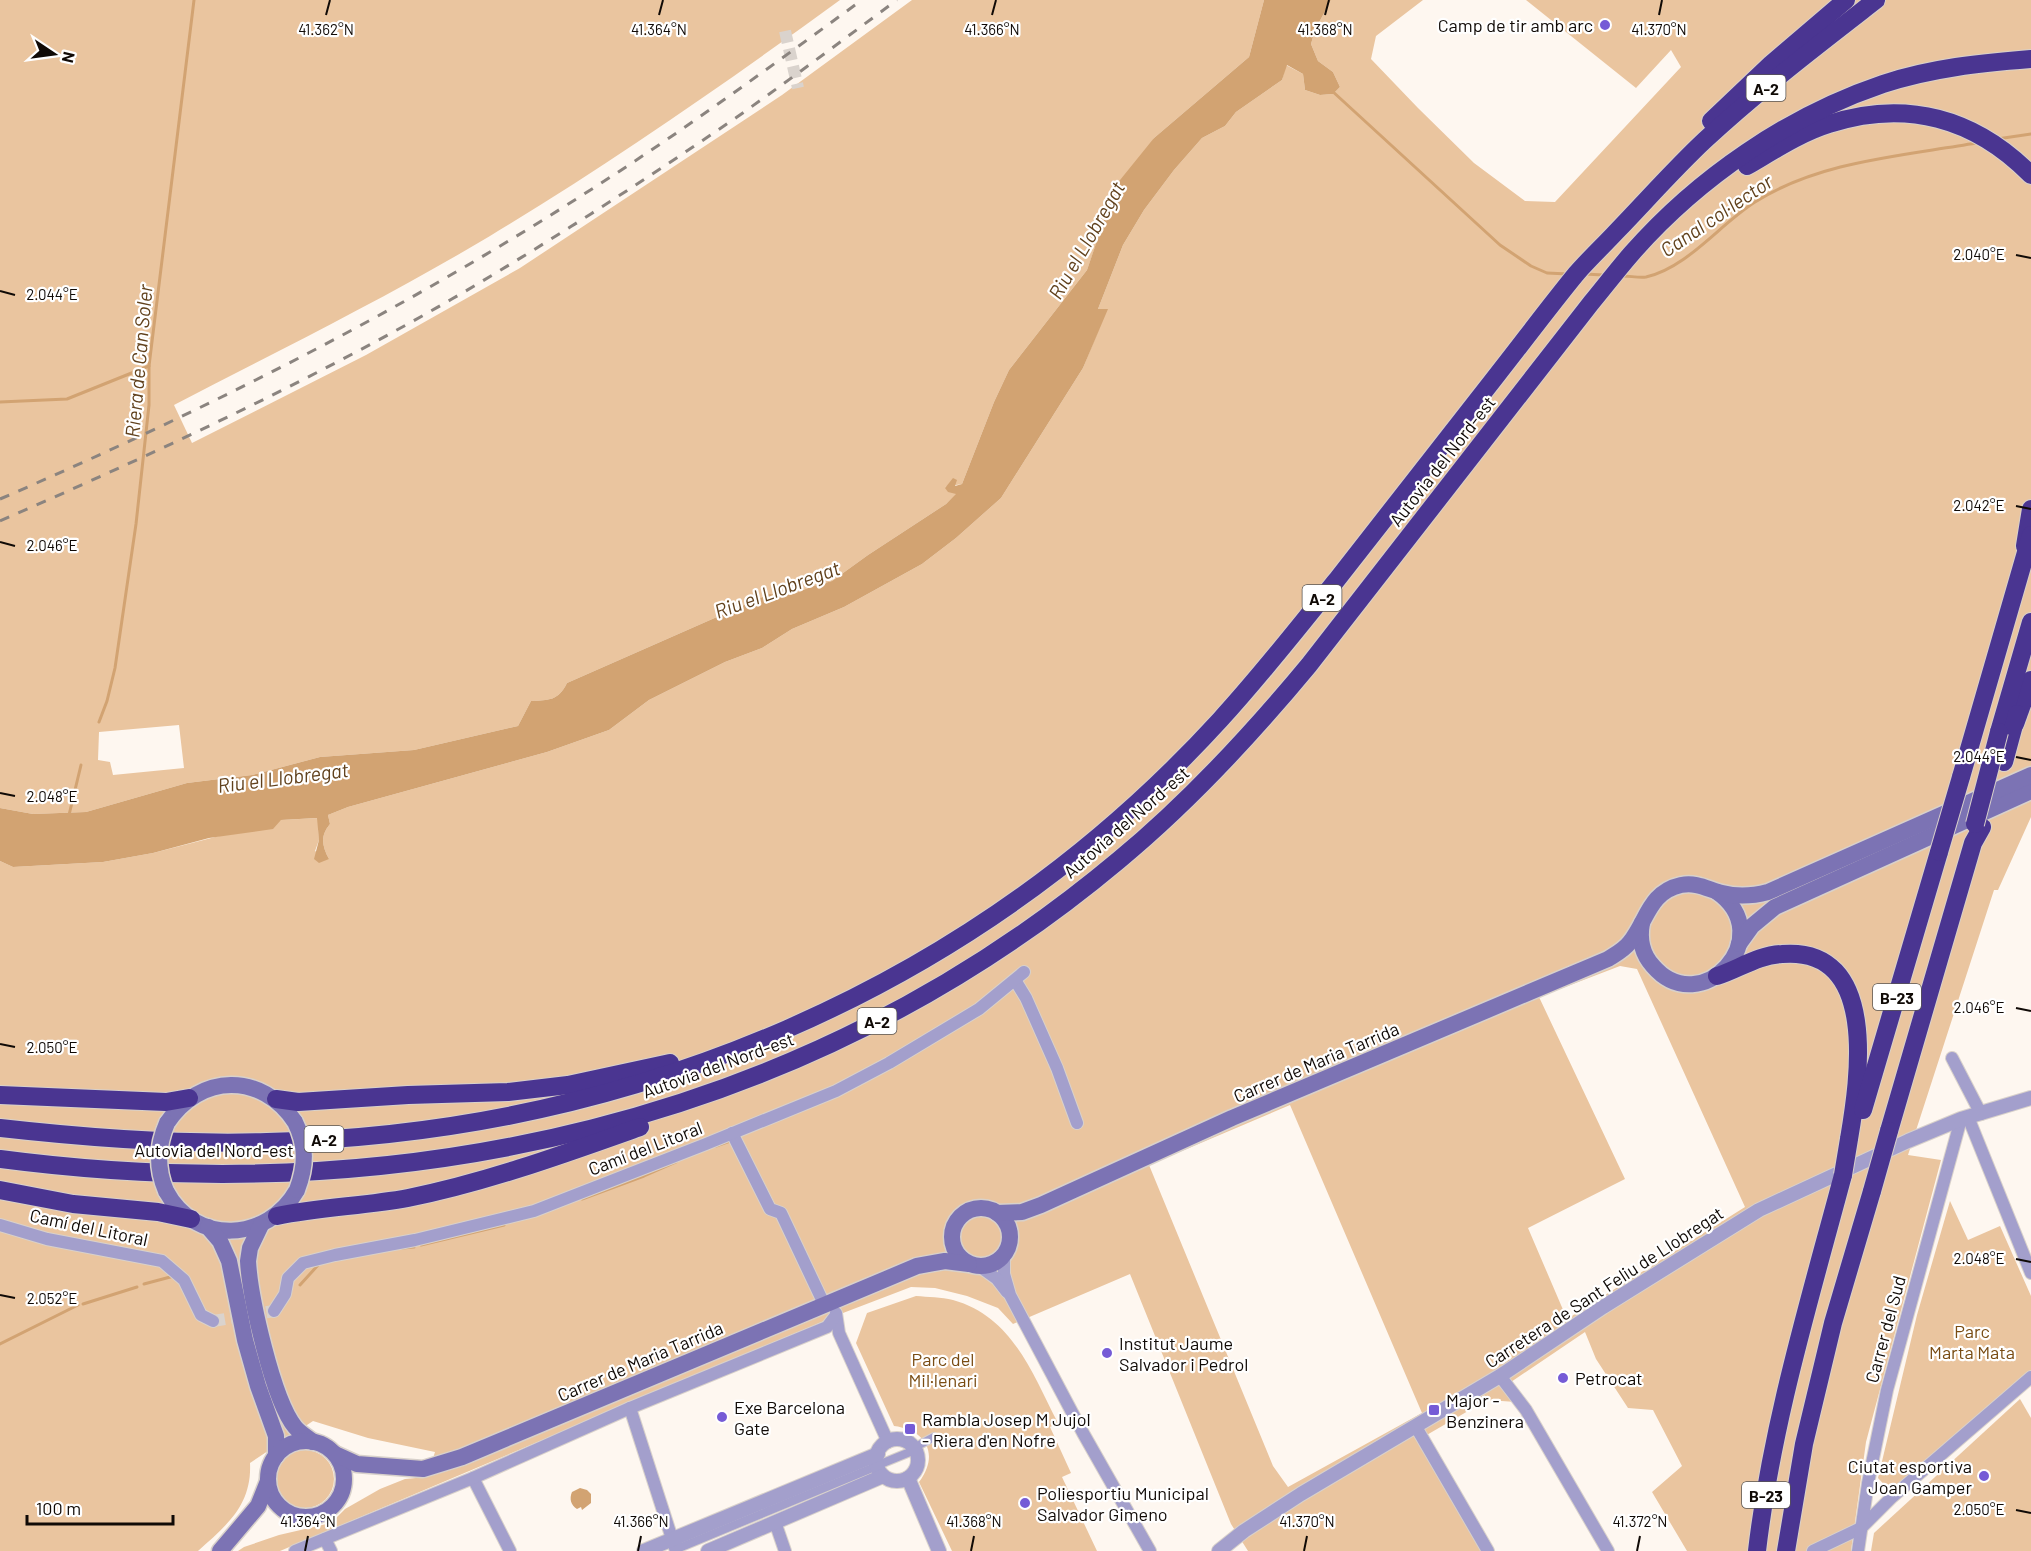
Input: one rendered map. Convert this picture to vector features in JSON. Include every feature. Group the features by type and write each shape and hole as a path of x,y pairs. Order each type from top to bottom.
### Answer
{"highway":[{"path":"1619,222 1695,135 1846,0"},
{"name":"Autovia del Nord-est","path":"0,1128 150,1142 214,1143 281,1142 468,1124 582,1100 632,1086 745,1047 852,999 945,947 1052,874 1150,791 1210,731 1273,660 1619,222 1635,210 1705,140 1788,69 1876,0"},
{"name":"Autovia del Nord-est","path":"0,1159 111,1170 211,1174 320,1171 418,1162 498,1150 593,1129 676,1105 754,1077 851,1034 961,974 1036,924 1119,860 1172,813 1238,747 1301,674 1591,303 1633,252 1683,203 1725,169 1773,135 1853,95 1935,71 1985,62 2031,59"},
{"path":"1683,203 1795,139 1826,125 1879,115 1915,115 1941,119 1963,126 2010,155 2031,175"},
{"path":"2022,568 2031,509"},
{"name":"B-23","path":"1757,1551 1784,1400 1804,1316 1852,1140 2031,535"},
{"name":"B-23","path":"1786,1551 1804,1444 1833,1323 2006,731 2031,622"},
{"path":"1977,831 2004,762 2006,731 2031,660"},
{"path":"2006,731 2031,680"},
{"path":"1717,976 1768,956 1793,953 1815,958 1825,963 1838,975 1851,1000 1859,1032 1852,1140"},
{"path":"276,1099 304,1102 538,1089 568,1085 745,1047"},
{"path":"269,1220 406,1198 464,1184 648,1125 754,1077"},
{"path":"0,1095 166,1102 189,1098"},
{"path":"0,1190 73,1204 159,1212 191,1219"}],"main road":[{"path":"1716,892 1746,896 1768,892 2031,775"},
{"path":"1642,922 1642,944 1651,964 1665,977 1682,983 1700,983 1717,976 1729,965 1739,944 1752,926 1784,902 2031,791"},
{"path":"1608,959 1625,948 1655,900 1672,888 1692,884 1707,887 1728,902 1736,914 1740,929 1739,944"},
{"path":"1608,959 1630,959 1651,964"},
{"name":"Carrer de Maria Tarrida","path":"997,1213 1022,1212 1041,1205 1232,1118 1608,959"},
{"path":"236,1085 259,1090 276,1099 296,1122 304,1144 305,1155 303,1173 297,1190 284,1209 269,1220 237,1231 208,1227 191,1219 173,1203 161,1176 159,1160 161,1138 176,1110 189,1098 211,1088 236,1085"},
{"name":"Carrer de Maria Tarrida","path":"1007,1248 1022,1223 1041,1205"},
{"path":"984,1208 997,1213 1007,1225 1007,1248 992,1264 974,1265 961,1258 954,1249 952,1238 954,1227 961,1216 972,1210 984,1208"},
{"path":"269,1220 250,1248 248,1261 262,1338 288,1417 302,1434 313,1442"},
{"path":"208,1227 220,1241 226,1253 245,1340 276,1436 276,1456 270,1468 263,1496 249,1518 220,1551"},
{"name":"Carrer de Maria Tarrida","path":"335,1454 352,1463 372,1466 423,1469 445,1464 832,1306 917,1266 940,1248 954,1227"},
{"name":"Carrer de Maria Tarrida","path":"917,1266 945,1261 974,1265"},
{"path":"276,1456 293,1444 303,1441 325,1446 335,1454 343,1472 342,1491"},
{"path":"249,1518 269,1511 286,1512 303,1517 318,1515 332,1507 342,1491 360,1473 372,1466"},
{"path":"268,1481 273,1499 286,1512"}],"street":[{"name":"Camí del Litoral","path":"274,1311 285,1294 288,1278 303,1263 415,1240 534,1211 732,1133 836,1091 889,1063 979,1009 1020,976 1026,998 1057,1068 1077,1124"},
{"path":"1952,1058 1970,1117 2031,1273"},
{"name":"Carretera de Sant Feliu de Llobregat","path":"1220,1551 1244,1531 1301,1494 1500,1376 1603,1307 1759,1209 1908,1141 1970,1117 2031,1098"},
{"name":"Carrer del Sud","path":"1858,1551 1887,1390 1970,1117"},
{"path":"732,1133 770,1209 781,1214 832,1306 833,1330 888,1442"},
{"name":"Camí del Litoral","path":"0,1225 47,1239 162,1261 184,1280 201,1315 213,1321"},
{"path":"1007,1248 1004,1271 1010,1295"},
{"path":"974,1265 993,1275 1010,1295 1083,1433 1150,1551"},
{"path":"295,1551 473,1478 630,1408 833,1330"},
{"path":"1500,1376 1526,1410 1608,1551"},
{"path":"1813,1551 1862,1528 1885,1503 2031,1377"},
{"path":"630,1408 675,1546"},
{"path":"1416,1427 1488,1551"},
{"path":"921,1444 934,1437"},
{"path":"904,1441 915,1450 918,1462 916,1469 908,1478 895,1481 881,1464 883,1446 888,1442 904,1441"},
{"path":"675,1546 910,1452"},
{"path":"708,1551 775,1521 881,1464"},
{"path":"644,1551 675,1546 870,1469"},
{"path":"473,1478 510,1551"},
{"path":"908,1478 939,1551"},
{"path":"1866,1497 1877,1503 1885,1503"},
{"path":"775,1521 785,1551"},
{"path":"325,1539 331,1551"}],"green space":[{"path":"0,0 840,0 668,122 490,236 373,302 174,405 192,443 366,355 520,268 782,95 912,0 1264,0 1249,57 1154,138 1099,236 1087,270 1009,370 962,484 945,487 957,494 946,504 832,581 791,595 769,594 567,683 560,693 552,698 531,701 518,726 414,750 320,757 252,775 187,783 86,812 33,814 0,808","holes":["179,725 184,768 113,775 110,762 98,760 99,732"]},
{"path":"1331,0 1423,0 1376,36 1371,59 1474,163 1525,201 1555,202 1681,67 1671,50 1636,88 1526,0 2031,0 2031,817 1998,890 1994,890 1908,1155 1941,1160 1866,1442 1851,1551 1687,1551 1652,1492 1682,1466 1653,1410 1628,1408 1596,1359 1585,1332 1511,1382 1516,1402 1487,1400 1425,1436 1490,1551 1248,1551 1231,1524 1130,1274 1013,1324 998,1308 967,1296 935,1288 911,1287 843,1313 280,1551 238,1551 279,1535 331,1523 345,1509 380,1489 405,1479 427,1477 435,1452 368,1438 313,1421 250,1463 247,1491 236,1513 198,1551 0,1551 0,861 13,867 103,862 153,853 281,820 318,818 319,840 315,851 329,859 323,841 330,824 328,815 348,807 547,752 609,730 649,700 725,662 762,648 792,629 844,607 922,564 956,538 1001,498 1083,368 1107,309 1098,309 1123,245 1144,210 1202,138 1225,126 1236,112 1282,80 1286,65 1303,74 1305,90 1320,95 1333,94 1340,87 1333,72 1318,61 1311,44 1315,30","holes":["1620,966 1637,969 1745,1207 1567,1319 1528,1228 1625,1179 1539,997","1290,1105 1422,1413 1288,1487 1273,1466 1149,1165"]},
{"name":"Parc Marta Mata","path":"1950,1201 1968,1240 2000,1226 2031,1296 2031,1370 1892,1493 1878,1478 1917,1315"},
{"name":"Parc del Mil·lenari","path":"916,1296 953,1300 974,1308 991,1319 1018,1349 1058,1423 1050,1427 1071,1473 1062,1477 1097,1551 952,1551 919,1482 928,1462 929,1453 926,1445 922,1438 914,1432 894,1426 856,1343 867,1313"},
{"name":"Ciutat esportiva Joan Gamper","path":"2020,1399 2031,1418 2031,1551 1871,1551 1874,1533"},
{"path":"305,1450 316,1452 326,1458 332,1468 334,1479 332,1490 326,1500 316,1506 305,1508 294,1506 284,1500 278,1490 276,1479 278,1468 284,1458 294,1452"}],"water":[{"name":"Riu el Llobregat","path":"1264,0 1331,0 1315,30 1311,44 1318,61 1333,72 1340,87 1333,94 1320,95 1305,90 1303,74 1287,65 1282,80 1236,112 1225,126 1202,138 1144,210 1123,245 1098,309 1108,309 1083,368 1001,498 956,538 922,564 844,607 792,629 762,648 725,662 649,700 609,730 547,752 348,807 328,815 330,824 323,841 329,859 319,863 314,859 319,840 317,818 281,820 273,829 209,838 153,853 103,862 13,867 0,861 0,808 33,814 86,812 187,783 252,775 320,757 414,750 518,726 531,701 552,698 564,689 567,683 769,594 791,595 832,581 946,504 956,494 948,492 945,488 953,478 957,480 955,486 962,484 1009,370 1087,270 1116,185 1154,138 1249,57"},
{"path":"580,1488 591,1494 591,1503 582,1510 581,1507 577,1509 572,1504 571,1499 572,1492"}],"waterway":[{"name":"Riera de Can Soler","path":"99,722 115,668 136,524 149,405 149,366 194,0"},
{"name":"Canal col·lector","path":"1331,90 1500,245 1531,266 1547,273 1568,274"},
{"name":"Canal col·lector","path":"1997,139 2031,134"},
{"name":"Canal col·lector","path":"1623,276 1646,277 1675,265 1755,202 1807,177 1862,162 1976,143"},
{"name":"Canal col·lector","path":"1584,274 1604,275"},
{"path":"0,402 67,399 149,366"},
{"name":"Riera de Can Soler","path":"69,815 81,765"},
{"path":"716,1146 730,1141"},
{"path":"582,1199 676,1162"},
{"path":"421,1245 504,1225"},
{"path":"402,1248 414,1247"},
{"path":"300,1285 319,1264"},
{"path":"144,1284 174,1276"},
{"path":"83,1304 137,1287"},
{"path":"0,1344 78,1305"}],"tunnel":[{"path":"785,31 798,88"},
{"path":"213,1321 274,1311"}],"railway":[{"path":"0,499 229,393 378,316 451,275 629,165 730,96 862,0"},
{"path":"0,521 235,413 351,355 464,292 568,229 704,140 897,0"}],"place":[{"name":"Camp de tir amb arc","path":"1605,25"},
{"name":"Institut Jaume Salvador i Pedrol","path":"1107,1353"},
{"name":"Petrocat","path":"1563,1378"},
{"name":"Major - Benzinera","path":"1434,1410"},
{"name":"Exe Barcelona Gate","path":"722,1417"},
{"name":"Rambla Josep M Jujol - Riera d'en Nofre","path":"910,1429"},
{"name":"Ciutat esportiva Joan Gamper","path":"1984,1476"},
{"name":"Poliesportiu Municipal Salvador Gimeno","path":"1025,1503"}]}
